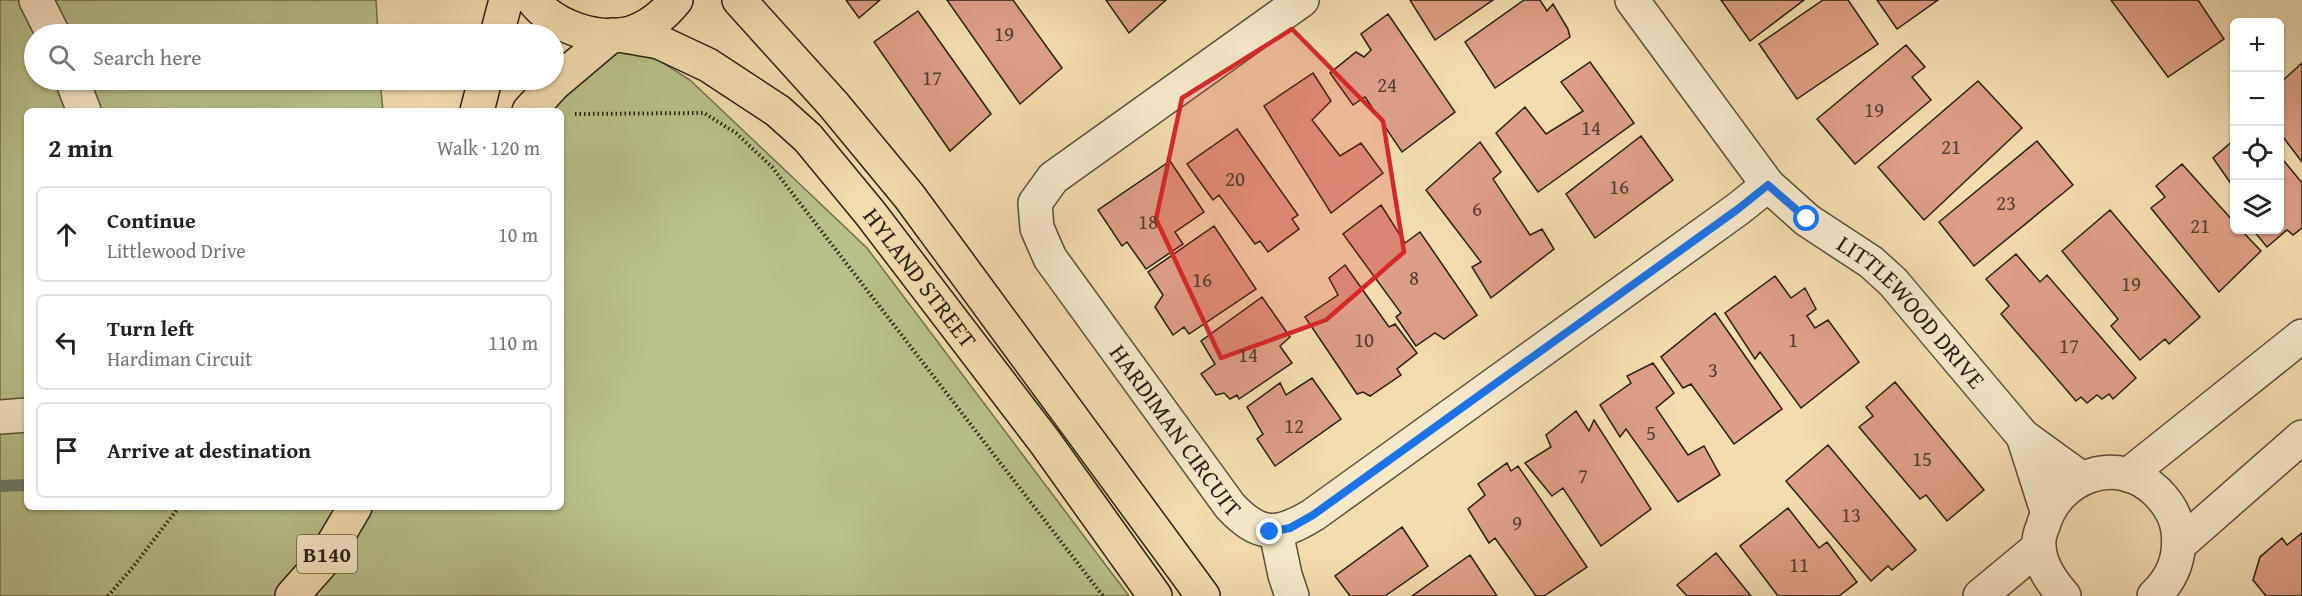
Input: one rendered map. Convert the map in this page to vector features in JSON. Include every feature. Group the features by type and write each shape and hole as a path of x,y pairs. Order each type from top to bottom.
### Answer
{"main road":[{"path":"500,24 506,0"},
{"name":"HYLAND STREET","path":"533,0 546,14 563,24"},
{"path":"564,76 616,35 633,32 653,22 676,0"},
{"name":"HYLAND STREET","path":"739,0 833,104 909,196 1203,596"},
{"name":"HYLAND STREET","path":"564,24 591,33 658,42 708,65 762,99 808,138 870,213 1038,433 1155,596"},
{"path":"478,108 482,90"},
{"path":"532,108 548,90"},
{"name":"B140","path":"292,596 322,561 353,510"}],"street":[{"path":"36,0 48,24"},
{"name":"HARDIMAN CIRCUIT","path":"1276,532 1264,531 1245,521 1220,492 1050,258 1037,228 1035,204 1053,178 1302,0"},
{"name":"LITTLEWOOD DRIVE","path":"1632,0 1768,185 1807,219 1871,262 1893,282 2023,436 2082,478"},
{"path":"76,90 83,108"},
{"path":"1292,596 1276,532 1290,528 1313,515 1738,209 1768,185"},
{"path":"2128,475 2302,336"},
{"path":"0,417 24,415"},
{"name":"LITTLEWOOD DRIVE","path":"2023,436 2047,511"},
{"path":"2154,596 2302,437"},
{"path":"2064,596 2050,580 2039,548 2040,534 2047,511 2061,491 2082,478 2104,472 2128,475 2150,485 2167,501 2177,522 2180,569"},
{"path":"1980,596 2039,548"}],"path":[{"path":"573,114 704,113 736,133 772,167 1103,596"},
{"path":"108,596 177,510"}],"highlighted area":[{"path":"1292,29 1383,121 1404,252 1326,320 1221,358 1156,219 1182,98"}],"green space":[{"path":"0,0 376,0 377,24 24,24 24,90 381,90 383,108 24,108 24,510 564,510 564,108 533,108 554,90 564,90 564,81 619,35 690,80 867,248 1129,596 0,596"}],"building":[{"path":"846,0 880,0 859,18"},
{"path":"947,0 1013,0 1062,68 1020,104"},
{"path":"1106,0 1166,0 1129,33"},
{"path":"1410,0 1493,0 1435,40"},
{"path":"1524,0 1540,0 1547,11 1553,4 1568,29 1570,37 1495,88 1465,42"},
{"path":"1721,0 1804,0 1750,41"},
{"path":"1823,0 1848,0 1878,44 1797,99 1759,44"},
{"path":"1877,0 1938,0 1897,29"},
{"path":"2111,0 2198,0 2224,39 2168,77"},
{"path":"918,11 991,114 950,151 874,42"},
{"path":"1388,14 1455,112 1402,152 1365,97 1353,105 1330,73 1356,52 1364,57 1371,50 1361,34"},
{"path":"1906,45 1925,67 1912,77 1931,100 1855,164 1817,119"},
{"path":"1590,62 1634,123 1538,192 1496,133 1525,107 1546,134 1583,111 1561,82"},
{"path":"2302,63 2302,162 2284,138 2284,79"},
{"path":"1313,73 1331,101 1312,120 1340,156 1361,143 1383,173 1331,213 1264,106"},
{"path":"1978,81 2022,128 1924,220 1878,167"},
{"path":"1237,129 1298,215 1292,219 1299,229 1268,252 1260,241 1255,244 1219,195 1213,200 1187,164"},
{"path":"1641,136 1673,180 1595,238 1566,194"},
{"path":"2037,141 2073,185 1974,266 1939,222"},
{"path":"1480,142 1501,172 1493,179 1530,235 1542,229 1554,249 1491,298 1472,267 1481,262 1426,190"},
{"path":"2230,143 2230,182 2213,158"},
{"path":"1170,161 1204,212 1175,232 1183,244 1146,269 1127,242 1122,246 1098,210"},
{"path":"2284,161 2302,183 2302,228 2293,235 2287,230 2284,233"},
{"path":"2182,164 2230,218 2230,234 2245,234 2261,251 2219,292 2151,208 2165,197 2156,186"},
{"path":"1381,205 1405,243 1420,232 1477,315 1444,339 1435,333 1416,346 1396,317 1401,313 1343,234"},
{"path":"2110,210 2200,317 2169,344 2165,339 2140,360 2111,326 2118,319 2062,251"},
{"path":"1214,226 1256,289 1189,334 1184,327 1173,335 1155,307 1163,295 1148,272"},
{"path":"2256,234 2282,234 2267,247"},
{"path":"2016,254 2040,282 2047,275 2136,378 2113,399 2109,394 2102,399 2097,395 2087,403 2081,397 2076,401 2001,314 2009,306 1986,279"},
{"path":"1345,265 1389,327 1395,324 1417,353 1397,369 1401,375 1370,396 1363,392 1357,394 1305,317 1338,295 1329,278"},
{"path":"1775,276 1791,298 1805,288 1816,309 1807,316 1815,328 1828,320 1859,362 1801,408 1760,352 1755,359 1725,313"},
{"path":"1262,297 1290,337 1280,346 1292,363 1239,399 1237,395 1230,399 1224,393 1216,395 1201,374 1215,364 1201,341"},
{"path":"1715,313 1782,409 1734,444 1691,384 1683,388 1661,357"},
{"path":"1653,363 1674,393 1656,408 1688,455 1704,446 1720,475 1678,502 1626,429 1620,437 1600,405 1631,383 1627,376"},
{"path":"1312,378 1341,419 1275,466 1257,439 1263,434 1247,407 1280,383 1286,395"},
{"path":"1895,382 1984,490 1947,521 1926,495 1920,499 1859,427 1873,416 1866,407"},
{"path":"1576,411 1589,431 1594,420 1651,509 1601,546 1563,488 1552,496 1525,463 1551,447 1546,435"},
{"path":"1828,445 1916,550 1892,570 1888,566 1871,581 1786,481"},
{"path":"1507,463 1511,471 1518,466 1587,567 1544,596 1536,596 1495,538 1489,543 1468,509 1485,495 1478,484"},
{"path":"1788,508 1819,548 1827,542 1857,582 1839,596 1778,596 1740,546"},
{"path":"1402,527 1428,566 1385,596 1350,596 1335,576"},
{"path":"2302,533 2302,596 2266,596 2253,580 2260,557 2282,538 2287,545"},
{"path":"1716,553 1751,596 1687,596 1677,585"},
{"path":"1470,555 1497,596 1412,596"}],"waterway":[{"path":"0,486 24,485"}],"route":[{"path":"1270,532 1290,528 1303,522 1738,209 1768,185 1807,219"}]}
